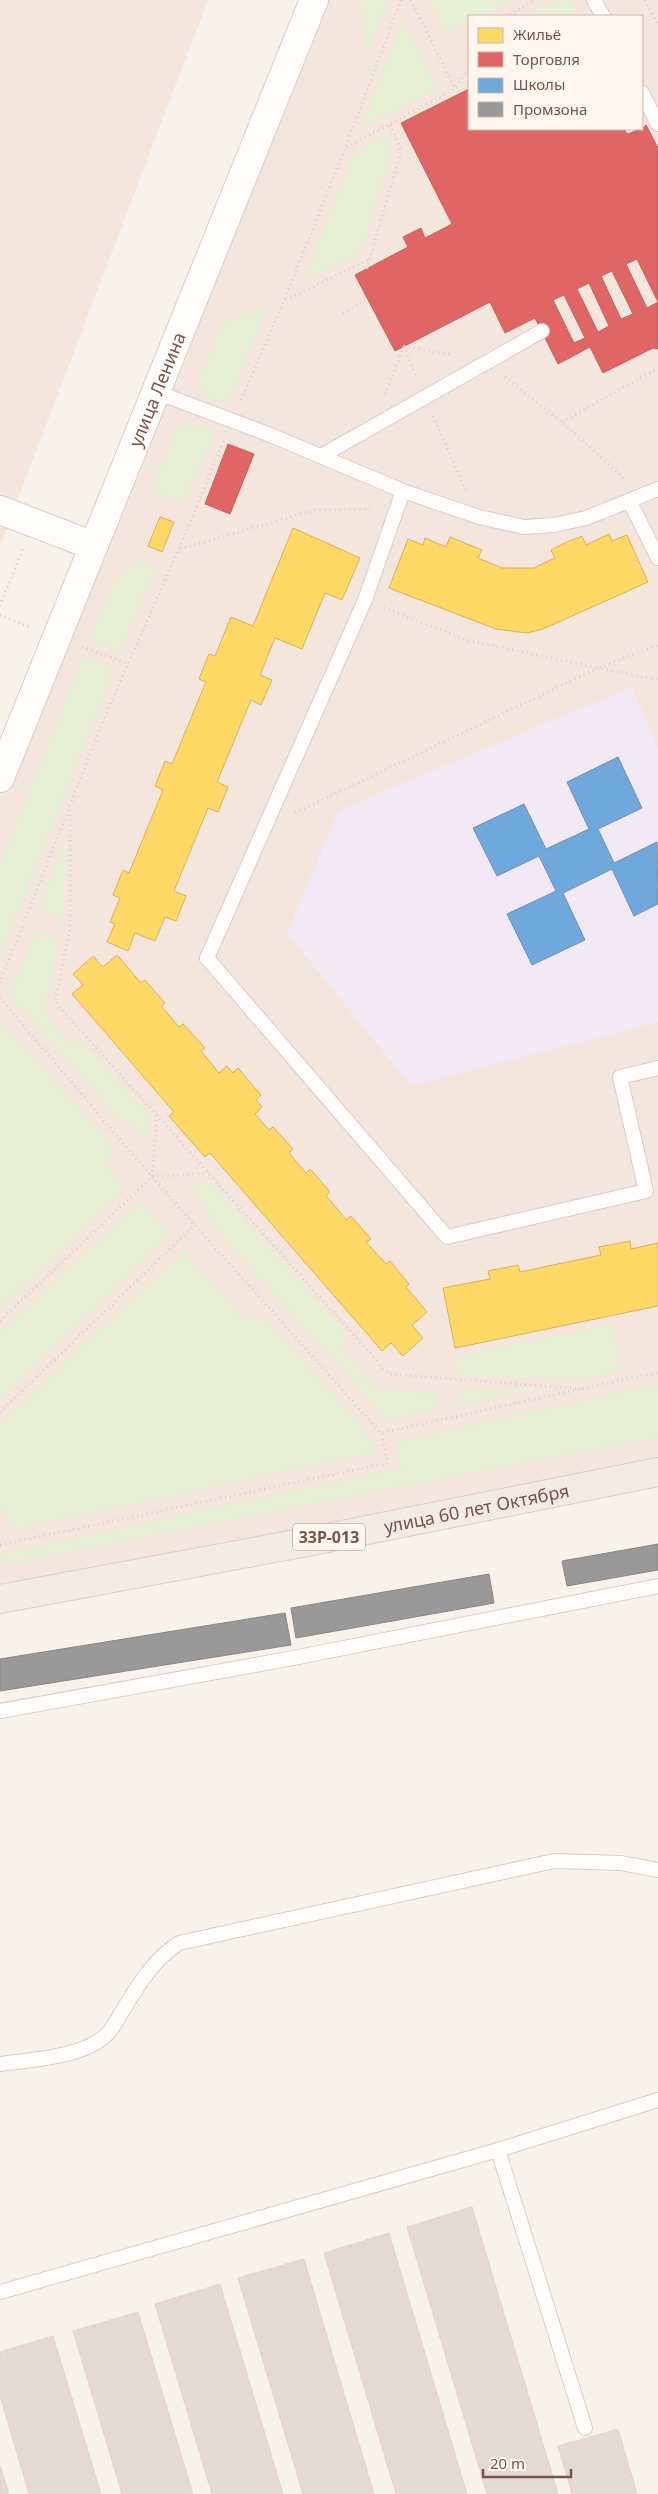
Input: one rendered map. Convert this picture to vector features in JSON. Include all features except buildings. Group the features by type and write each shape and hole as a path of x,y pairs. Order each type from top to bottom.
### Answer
{"main road":[{"name":"улица Ленина","path":"0,778 314,0"},
{"path":"0,510 94,546"},
{"name":"улица 60 лет Октября","path":"0,1599 658,1472"}],"lane":[{"path":"594,0 602,15"},
{"path":"643,95 658,124"},
{"path":"322,456 542,331"},
{"path":"156,392 322,456 404,491 479,517 524,527 554,525 586,518 630,502 658,489"},
{"path":"404,491 365,600 207,958 447,1237 646,1191 620,1077 658,1068"},
{"path":"630,502 658,558"},
{"path":"0,1711 288,1659 658,1586"},
{"path":"0,2064 82,2049 89,2047 106,2036 145,1974 162,1954 179,1943 554,1861 621,1862 658,1870"},
{"path":"0,2292 498,2150 658,2100"},
{"path":"498,2150 585,2428"}],"path":[{"path":"0,983 108,709 179,549 285,300 346,148 401,0"},
{"path":"411,0 455,89"},
{"path":"507,15 536,0"},
{"path":"645,0 658,24"},
{"path":"346,148 455,89 468,69"},
{"path":"367,269 401,151 390,124"},
{"path":"285,300 370,259"},
{"path":"343,313 368,299"},
{"path":"404,346 487,362 562,422 644,496"},
{"path":"404,346 425,398 479,517"},
{"path":"371,428 404,346"},
{"path":"562,422 658,368"},
{"path":"179,549 315,510 396,509"},
{"path":"0,606 33,522"},
{"path":"365,600 467,640 658,680"},
{"path":"263,828 598,668 658,645"},
{"path":"70,807 70,928 55,1002 389,1374 582,1389"},
{"path":"0,998 152,1177 381,1432 388,1463 0,1545"},
{"path":"152,1177 157,1116"},
{"path":"0,1321 152,1177 208,1173"},
{"path":"0,1412 196,1225"},
{"path":"381,1432 658,1372"}],"shaded area":[{"path":"0,0 208,0 0,546"},
{"path":"314,0 658,0 658,1472 0,1599 0,778"},
{"path":"632,687 658,749 658,1022 411,1086 287,933 339,810"}],"green space":[{"path":"359,0 388,0 366,57"},
{"path":"429,0 514,0 483,15 468,15 468,23 446,34"},
{"path":"558,0 571,0 576,12 569,15 528,15"},
{"path":"403,19 437,88 361,130"},
{"path":"386,136 392,152 361,253 303,282 354,153"},
{"path":"267,306 228,404 203,395 199,381 222,323"},
{"path":"198,424 215,431 184,504 151,490 175,432 186,425"},
{"path":"138,560 156,568 120,652 90,640 112,585"},
{"path":"84,657 115,669 0,957 0,866"},
{"path":"66,837 64,920 39,909"},
{"path":"36,930 59,942 44,1011 70,1046 79,1039 150,1116 150,1137 141,1138 127,1120 120,1121 10,995"},
{"path":"0,1019 117,1152 106,1163 126,1188 0,1309"},
{"path":"193,1183 212,1183 350,1338 340,1348 378,1390 436,1393 438,1410 387,1420 205,1217 210,1211 194,1193"},
{"path":"139,1201 170,1235 0,1399 0,1334"},
{"path":"184,1251 244,1319 267,1320 372,1439 376,1452 16,1529 0,1509 0,1425"},
{"path":"612,1324 623,1371 587,1379 458,1376 454,1357"},
{"path":"658,1384 658,1437 0,1565 0,1554 401,1468 396,1442"},
{"path":"458,1388 541,1389 463,1404"}]}
